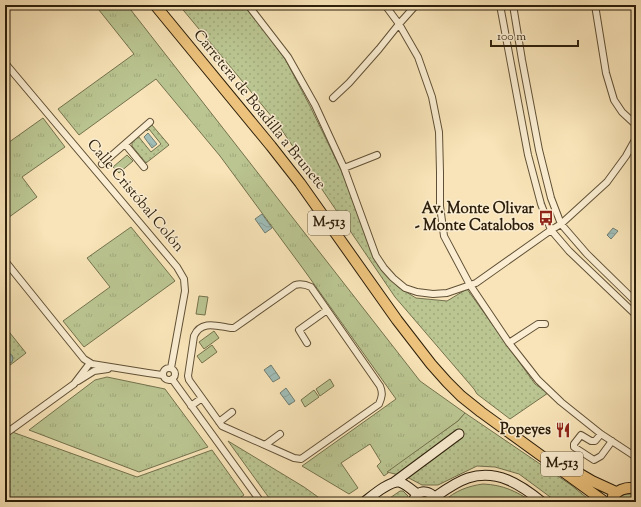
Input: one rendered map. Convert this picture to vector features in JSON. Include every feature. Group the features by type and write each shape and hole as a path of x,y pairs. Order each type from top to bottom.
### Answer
{"main road":[{"name":"Carretera de Boadilla a Brunete","path":"155,5 272,146 393,313 431,364 447,382 461,396 481,412 605,502"},
{"name":"Carretera de Boadilla a Brunete","path":"509,433 592,481 616,492"},
{"path":"609,502 616,492 622,489 636,488"}],"street":[{"path":"248,5 288,57 315,105 344,168 376,256 393,278 405,288 417,292 433,294 447,293 476,283 561,224 607,182 626,156 636,138"},
{"path":"385,5 399,24 418,57 432,97 438,132 440,206 444,236 470,285 494,323 538,380 561,402 601,434 636,457"},
{"path":"333,98 350,83 416,5"},
{"path":"500,5 530,161 541,204 551,230 569,251 636,315"},
{"path":"513,5 539,150 551,198 561,224 587,254 636,302"},
{"path":"595,5 606,73 614,100 622,112 636,124"},
{"name":"Calle Cristóbal Colón","path":"5,63 177,267 184,279 185,291 171,368"},
{"path":"102,164 150,122"},
{"path":"125,144 144,167"},
{"path":"344,168 377,155"},
{"path":"5,261 84,359 91,363 113,368 162,375 166,380 175,377 175,373 174,370 168,367 165,368 162,375"},
{"path":"300,283 311,287 327,310 380,386 382,398 379,404 300,459 294,458 222,426 189,380 188,376 196,331 207,325 234,328 300,283"},
{"path":"307,343 299,330 327,310"},
{"path":"509,343 538,324 545,324"},
{"path":"78,352 83,365 80,375"},
{"path":"74,384 91,363"},
{"path":"87,375 91,363"},
{"path":"5,434 87,375 98,370 113,368"},
{"path":"172,379 261,502"},
{"path":"191,406 202,398"},
{"path":"219,422 232,412"},
{"path":"265,445 280,434"},
{"path":"364,502 386,486 393,483 459,434"},
{"path":"601,434 595,441 581,435 574,444 574,447 594,460 601,456 612,441"},
{"path":"393,483 399,482 406,486 415,498 425,492 429,492 436,500 458,482 468,478 478,476 498,477 513,481 542,502"}],"green space":[{"path":"95,5 127,5 420,381 465,413 458,421 384,476 377,466 381,462 370,444 341,463 358,488 349,494 302,466 396,399 220,156 156,79 79,135 58,109 134,54"},
{"path":"179,5 245,5 284,57 310,106 341,170 382,269 398,287 416,298 447,301 467,289 535,384 548,393 510,419 477,394 395,297 277,123"},
{"path":"43,118 65,147 22,177 37,197 5,220 5,145"},
{"path":"152,125 169,145 146,163 132,146 132,141 138,136 151,152 161,144 149,129 147,131 146,129"},
{"path":"127,155 133,161 119,173 113,167"},
{"path":"131,227 175,281 84,347 63,321 110,287 87,258"},
{"path":"199,296 208,297 205,315 196,314"},
{"path":"5,328 26,353 5,369"},
{"path":"214,331 219,338 204,349 199,342"},
{"path":"212,345 217,352 202,363 197,356"},
{"path":"107,377 165,389 208,447 139,472 29,430 95,380"},
{"path":"330,379 334,386 320,396 316,389"},
{"path":"314,390 319,397 305,407 301,400"},
{"path":"465,413 571,485 592,502 557,502 519,474 495,467 477,466 438,485 422,485 407,477 387,472 458,421"},
{"path":"5,429 137,477 212,450 244,495 234,502 5,502"},
{"path":"228,441 304,487 325,502 272,502"},
{"path":"483,484 509,489 533,502 440,502 462,490"},
{"path":"400,491 403,491 408,496 406,502 384,502"},
{"path":"625,494 636,495 636,502 616,502"}],"water":[{"path":"148,133 157,144 152,148 144,137"},
{"path":"262,214 272,228 265,233 255,219"},
{"path":"613,228 618,231 611,239 607,235"},
{"path":"5,347 7,354 12,355 13,358 12,362 10,363 5,362"},
{"path":"271,365 280,378 273,382 264,370"},
{"path":"286,388 295,401 289,405 280,393"}],"place":[{"name":"Av. Monte Olivar - Monte Catalobos","path":"546,218"},
{"name":"Popeyes","path":"563,430"}]}
